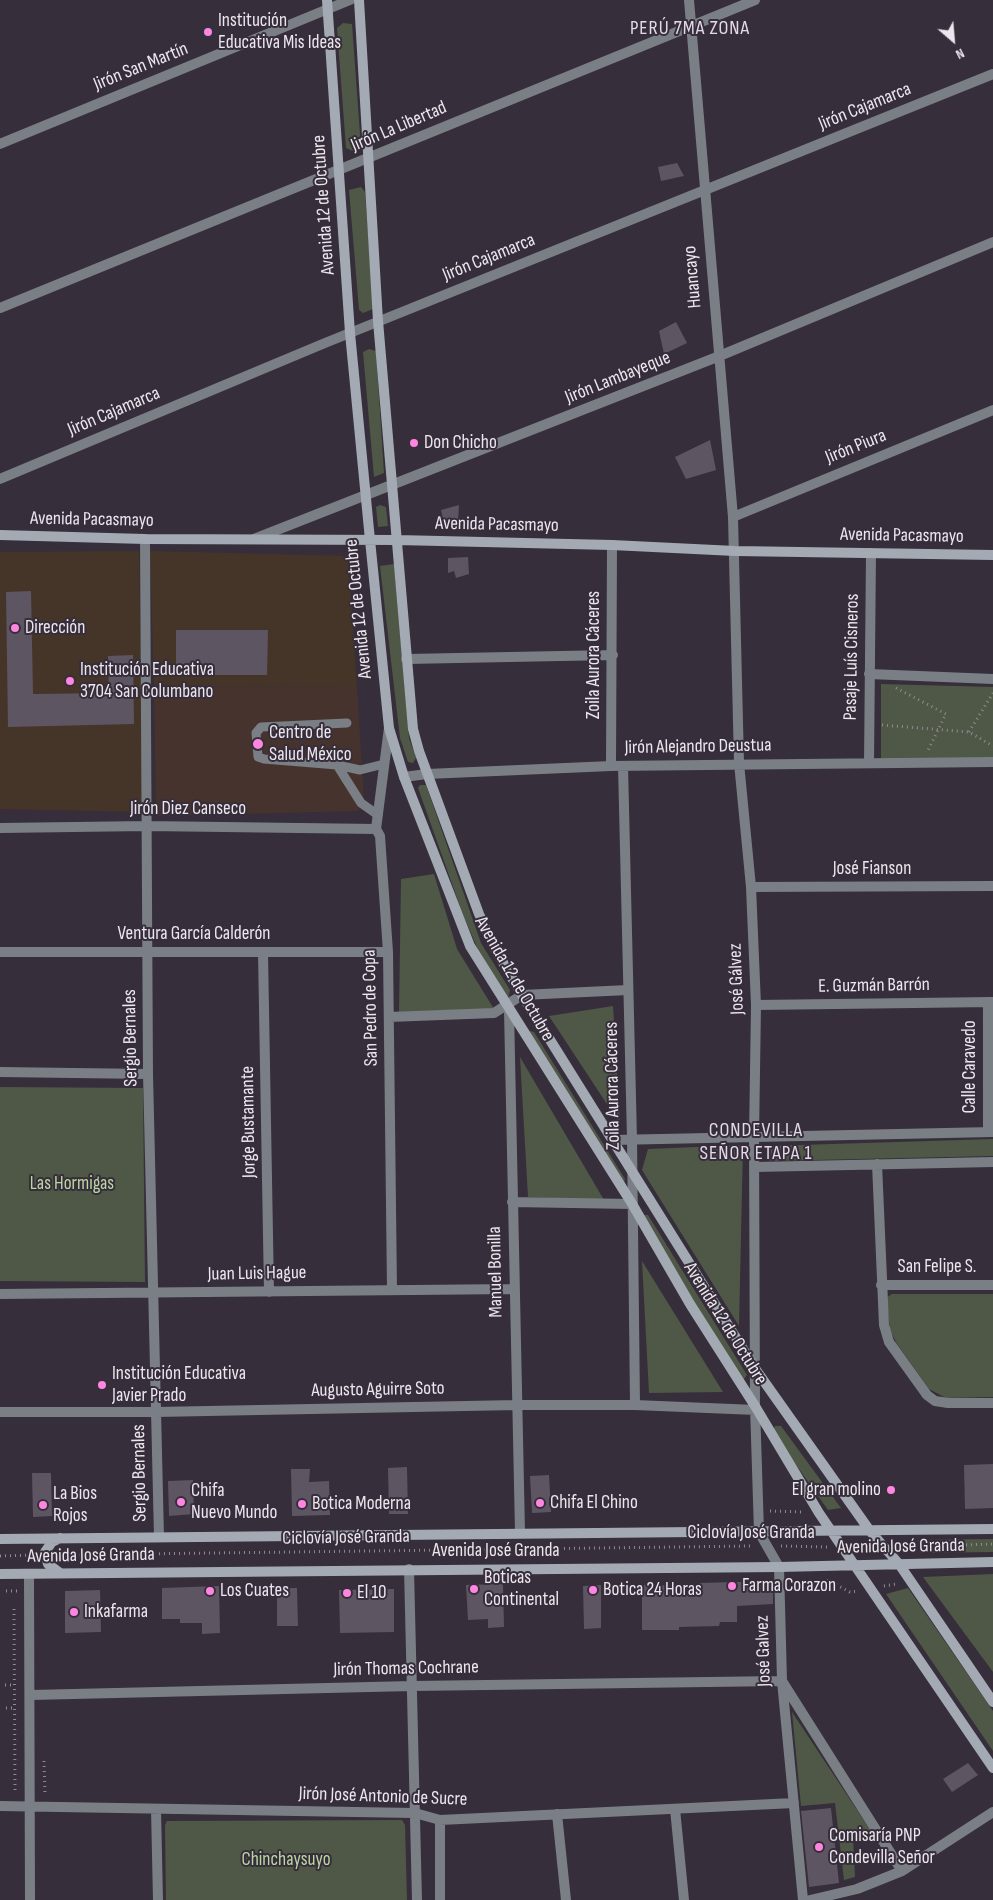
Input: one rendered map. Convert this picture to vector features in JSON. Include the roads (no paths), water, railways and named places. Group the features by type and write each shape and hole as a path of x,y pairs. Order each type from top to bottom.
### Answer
{"main road":[{"name":"Avenida 12 de Octubre","path":"359,0 370,158 378,321 394,485 406,659 413,728 479,914 494,947 522,995 756,1370 870,1531 899,1564 993,1702"},
{"name":"Avenida 12 de Octubre","path":"327,5 350,333 370,540 389,728 404,777 467,938 508,1008 631,1203 690,1304 832,1532 857,1565 993,1768"},
{"name":"Avenida Pacasmayo","path":"0,535 144,539 397,540 612,545 735,551 993,555"},
{"name":"Avenida José Granda","path":"0,1539 520,1532 832,1532 993,1529"},
{"path":"60,1573 48,1564 45,1555 47,1547 61,1538"},
{"name":"Avenida José Granda","path":"0,1574 779,1567 993,1562"}],"street":[{"name":"Jirón San Martín","path":"0,144 327,5 350,0"},
{"name":"Huancayo","path":"689,0 717,357 735,551"},
{"name":"Jirón La Libertad","path":"0,308 340,171 755,0"},
{"name":"Jirón Cajamarca","path":"0,479 378,321 993,74"},
{"name":"Jirón Lambayeque","path":"253,540 717,357 993,242"},
{"name":"Jirón Piura","path":"733,517 993,410"},
{"name":"Sergio Bernales","path":"144,539 148,1074 159,1537"},
{"name":"Zoila Aurora Cáceres","path":"611,766 613,656 612,545"},
{"name":"José Gálvez","path":"735,551 739,763 751,887 756,1005 754,1138 756,1408"},
{"name":"Pasaje Luís Cisneros","path":"869,762 871,553"},
{"path":"406,659 613,656"},
{"path":"869,674 993,679"},
{"name":"San Pedro de Copa","path":"389,728 376,829 380,836 388,952 392,1290"},
{"name":"Jirón Alejandro Deustua","path":"404,777 428,774 611,766 921,761 993,762"},
{"name":"Zoila Aurora Cáceres","path":"623,766 632,1139 631,1203 635,1405"},
{"name":"Jirón Diez Canseco","path":"0,828 147,826 376,829"},
{"name":"José Fianson","path":"751,887 993,886"},
{"name":"Ventura García Calderón","path":"0,952 388,952"},
{"name":"Jorge Bustamante","path":"263,952 269,1292"},
{"path":"389,1018 494,1013 508,1008 522,995 628,990"},
{"name":"E. Guzmán Barrón","path":"756,1005 991,1002"},
{"name":"Calle Caravedo","path":"990,1132 991,1002"},
{"name":"Manuel Bonilla","path":"508,1008 520,1532"},
{"path":"0,1072 148,1074"},
{"path":"613,1140 990,1132"},
{"path":"755,1167 993,1162"},
{"path":"877,1164 881,1285 884,1325 889,1342 927,1394 935,1401 948,1403 993,1403"},
{"path":"512,1202 631,1203"},
{"name":"San Felipe S.","path":"881,1285 993,1284"},
{"name":"Juan Luis Hague","path":"0,1294 514,1289"},
{"name":"Augusto Aguirre Soto","path":"0,1412 156,1412 517,1405 756,1408"},
{"path":"756,1408 759,1532"},
{"name":"José Galvez","path":"759,1532 779,1567 782,1681 803,1900"},
{"path":"409,1569 417,1900"},
{"path":"29,1574 31,1695 30,1900"},
{"path":"782,1681 902,1871"},
{"name":"Jirón Thomas Cochrane","path":"31,1695 412,1686 782,1681"},
{"name":"Jirón José Antonio de Sucre","path":"0,1806 415,1813 440,1820 794,1803"},
{"path":"156,1808 158,1900"},
{"path":"675,1809 684,1900"},
{"path":"810,1900 857,1889 902,1871 993,1812"},
{"path":"557,1814 566,1900"},
{"path":"440,1820 440,1900"}],"lane":[{"path":"347,722 262,727 256,733 258,757 264,760 337,765 360,770 384,764"},
{"path":"337,765 361,803 378,815"}],"place":[{"name":"Institución Educativa Mis Ideas","path":"208,32"},
{"name":"Don Chicho","path":"414,443"},
{"name":"Dirección","path":"15,628"},
{"name":"Institución Educativa 3704 San Columbano","path":"70,681"},
{"name":"Centro de Salud México","path":"258,744"},
{"name":"Institución Educativa Javier Prado","path":"102,1385"},
{"name":"El gran molino","path":"891,1490"},
{"name":"Chifa Nuevo Mundo","path":"181,1502"},
{"name":"Chifa El Chino","path":"540,1503"},
{"name":"Botica Moderna","path":"302,1504"},
{"name":"La Bios Rojos","path":"43,1505"},
{"name":"Farma Corazon","path":"732,1586"},
{"name":"Boticas Continental","path":"474,1589"},
{"name":"Botica 24 Horas","path":"593,1590"},
{"name":"Los Cuates","path":"210,1591"},
{"name":"El 10","path":"347,1593"},
{"name":"Inkafarma","path":"74,1612"},
{"name":"Comisaría PNP Condevilla Señor","path":"819,1847"}],"district":[{"name":"PERÚ 7MA ZONA","path":"690,29"},
{"name":"CONDEVILLA SEÑOR ETAPA 1","path":"756,1142"}],"park label":[{"name":"Las Hormigas","path":"72,1184"},
{"name":"Chinchaysuyo","path":"286,1860"}]}
